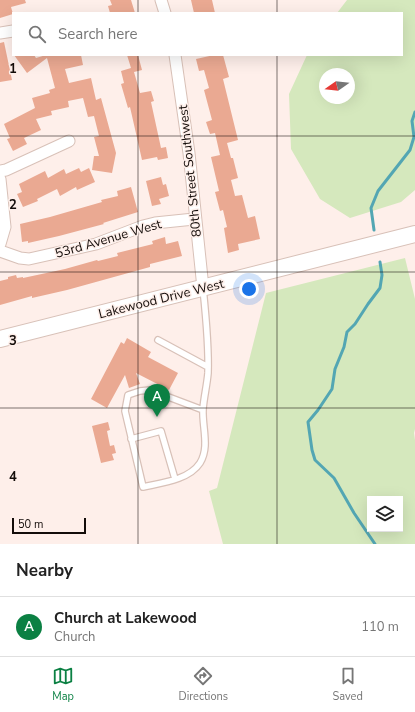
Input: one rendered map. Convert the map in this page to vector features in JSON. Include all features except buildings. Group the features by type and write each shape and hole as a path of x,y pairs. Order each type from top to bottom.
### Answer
{"main road":[{"name":"Lakewood Drive West","path":"0,339 415,234"}],"street":[{"path":"161,0 165,12"},
{"path":"0,34 12,31"},
{"name":"80th Street Southwest","path":"174,56 188,153 194,219 203,288"},
{"path":"0,172 69,141"},
{"path":"0,179 5,227 0,244"},
{"name":"53rd Avenue West","path":"0,251 20,258 29,259 96,244 155,223 194,219"}],"lane":[{"path":"203,288 208,328 208,367 203,410 205,453 200,464 188,474 143,487 125,411 128,395 140,390 150,390 203,410"},
{"path":"158,340 208,367"},
{"path":"131,439 161,431 175,479"}],"green space":[{"path":"347,0 415,0 415,190 401,202 350,218 320,199 291,149 289,94 307,56 403,56 403,12 338,12"},
{"path":"405,258 415,299 415,544 223,544 209,491 217,488 266,293"}],"waterway":[{"path":"374,230 371,208 378,191 410,150 414,137 412,121 415,112"},
{"path":"375,544 354,513 334,478 315,460 308,422 332,389 335,369 344,347 347,332 355,324 380,288 382,275 380,262"}],"place":[{"name":"Church at Lakewood","path":"157,417"}]}
